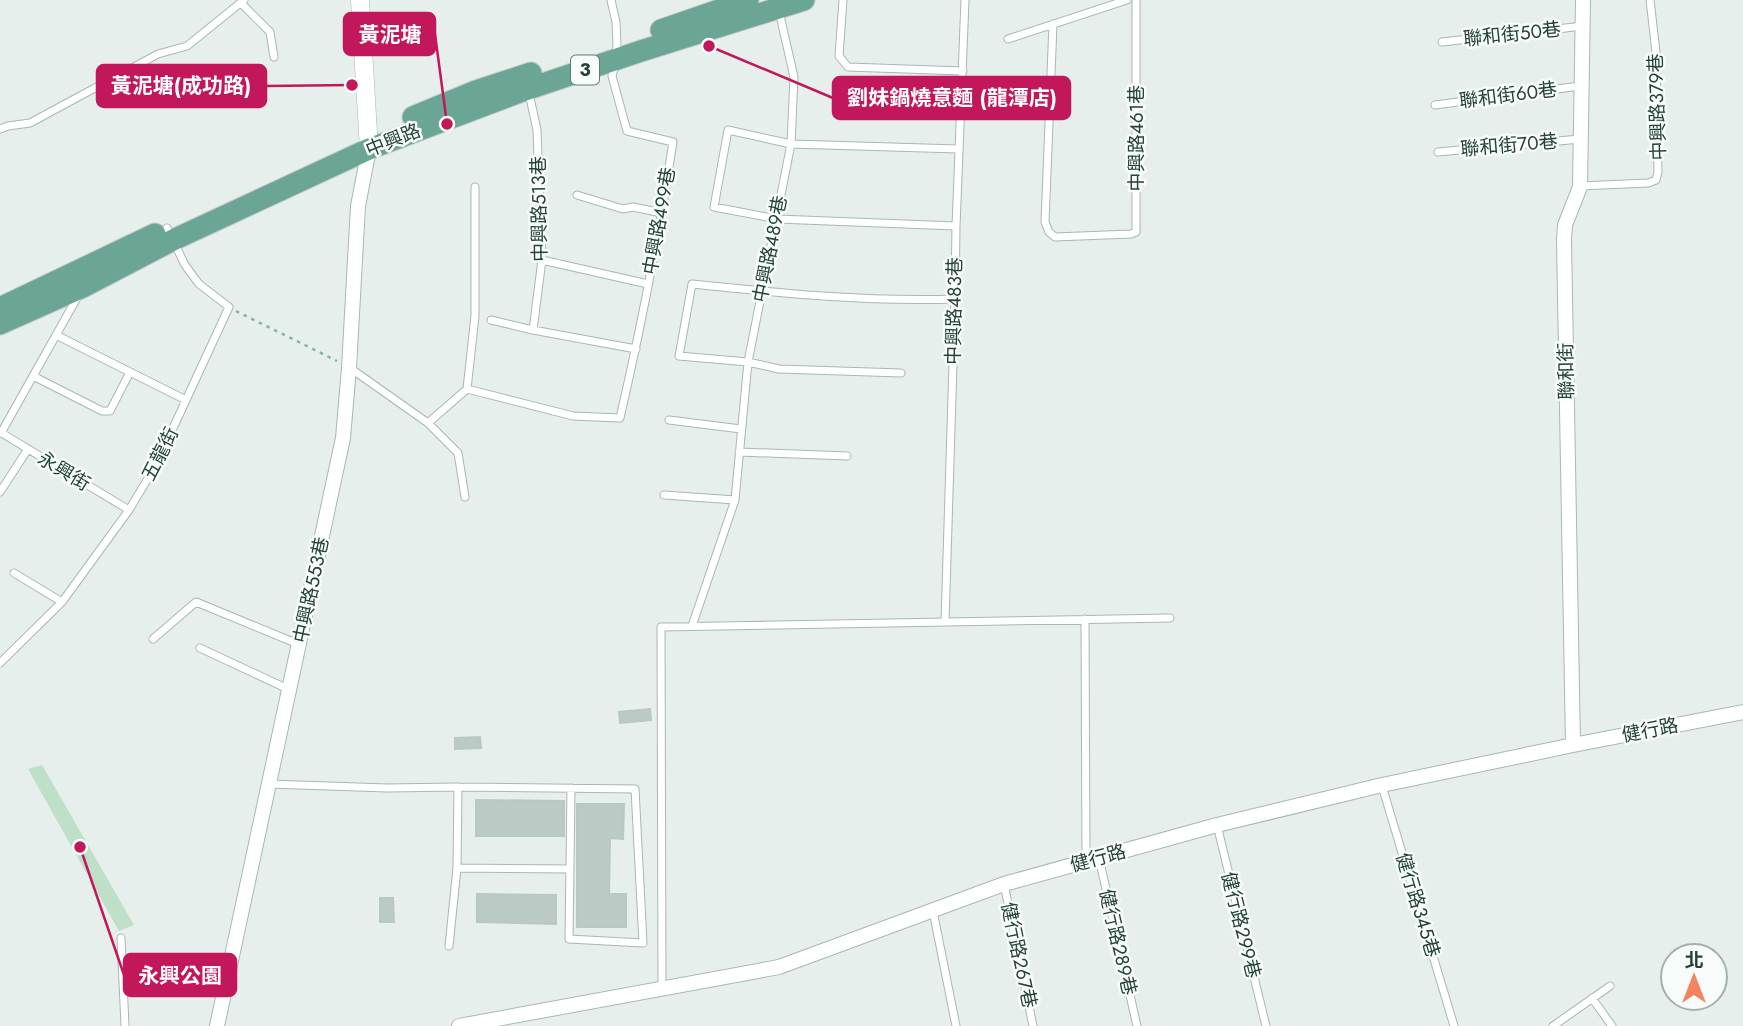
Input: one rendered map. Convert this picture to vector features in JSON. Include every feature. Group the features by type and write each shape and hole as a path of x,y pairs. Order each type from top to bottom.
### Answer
{"main road":[{"name":"中興路","path":"368,142 528,89 748,0"},
{"name":"中興路","path":"0,308 170,234 476,91 776,4 804,0"},
{"name":"中興路","path":"0,324 83,287 170,234"}],"street":[{"path":"360,0 368,142"},
{"name":"聯和街","path":"1573,745 1564,240 1566,225 1580,187 1583,0"},
{"name":"中興路553巷","path":"218,1026 343,438 358,206 368,142"},
{"name":"健行路","path":"459,1026 493,1023 779,967 1004,884 1217,825 1382,785 1743,712"}],"lane":[{"path":"611,0 616,22 616,52"},
{"path":"843,0 839,56 848,67 963,71"},
{"name":"中興路483巷","path":"945,622 958,149 965,0"},
{"path":"1008,39 1127,0"},
{"name":"中興路461巷","path":"1053,23 1045,222 1049,232 1055,237 1131,234 1136,232 1136,0"},
{"name":"中興路379巷","path":"1580,187 1648,183 1656,180 1656,52 1650,0"},
{"path":"0,128 30,123 158,54 187,46 243,1 270,32 274,57"},
{"name":"中興路489巷","path":"692,626 735,500 748,362 791,144 794,77 776,4"},
{"name":"聯和街50巷","path":"1442,42 1583,26"},
{"name":"中興路499巷","path":"467,389 573,416 620,418 636,349 673,142 627,131 612,76 616,52"},
{"name":"聯和街60巷","path":"1435,105 1580,86"},
{"name":"中興路513巷","path":"528,89 537,130 542,260 533,330"},
{"path":"956,226 777,219 714,207 728,130 791,144 958,149"},
{"name":"聯和街70巷","path":"1438,152 1580,139"},
{"path":"428,423 467,389 475,316 475,187"},
{"path":"577,195 623,209 633,207 662,213"},
{"path":"170,234 185,265 199,284 229,307"},
{"path":"542,260 648,284"},
{"path":"901,373 779,369 748,362 679,356 692,284 905,300 955,299"},
{"path":"1,433 83,287"},
{"name":"五龍街","path":"0,663 62,602 129,510 156,465 229,307"},
{"path":"491,320 636,349"},
{"path":"56,335 186,401"},
{"path":"349,368 428,423 458,453 465,497"},
{"path":"33,376 102,411 110,411 130,372"},
{"path":"670,420 741,429"},
{"name":"永興街","path":"1,433 129,510"},
{"path":"0,492 27,449"},
{"path":"739,452 847,456"},
{"path":"664,495 735,500"},
{"path":"14,573 62,602"},
{"path":"153,639 197,602 299,645"},
{"path":"662,988 661,627 1170,618"},
{"name":"健行路289巷","path":"1085,619 1092,860 1137,1026"},
{"path":"200,648 290,690"},
{"path":"268,784 387,788 458,787 571,788 635,789 643,943 569,939 571,788"},
{"name":"健行路345巷","path":"1382,785 1454,1026"},
{"path":"449,946 457,868 458,787"},
{"name":"健行路299巷","path":"1217,825 1266,1026"},
{"path":"457,868 570,869"},
{"name":"健行路267巷","path":"1004,884 1033,1026"},
{"path":"932,910 956,1026"},
{"path":"121,938 125,1026"},
{"path":"1553,1026 1610,986"},
{"path":"1592,998 1612,1026"}],"path":[{"path":"229,307 349,368"}],"green space":[{"path":"42,765 134,925 119,931 28,769"}],"building":[{"path":"650,709 651,720 620,723 619,712"},
{"path":"480,737 481,748 455,749 455,738"},
{"path":"476,800 564,801 564,836 476,836"},
{"path":"577,804 624,804 623,839 610,838 609,894 626,894 626,927 577,927"},
{"path":"477,894 556,895 556,924 477,922"},
{"path":"380,898 393,898 394,922 380,922"}],"place":[{"name":"劉妹鍋燒意麵 (龍潭店)","path":"709,46"},
{"name":"黃泥塘(成功路)","path":"352,85"},
{"name":"黃泥塘","path":"447,124"},
{"name":"永興公園","path":"80,847"}]}
